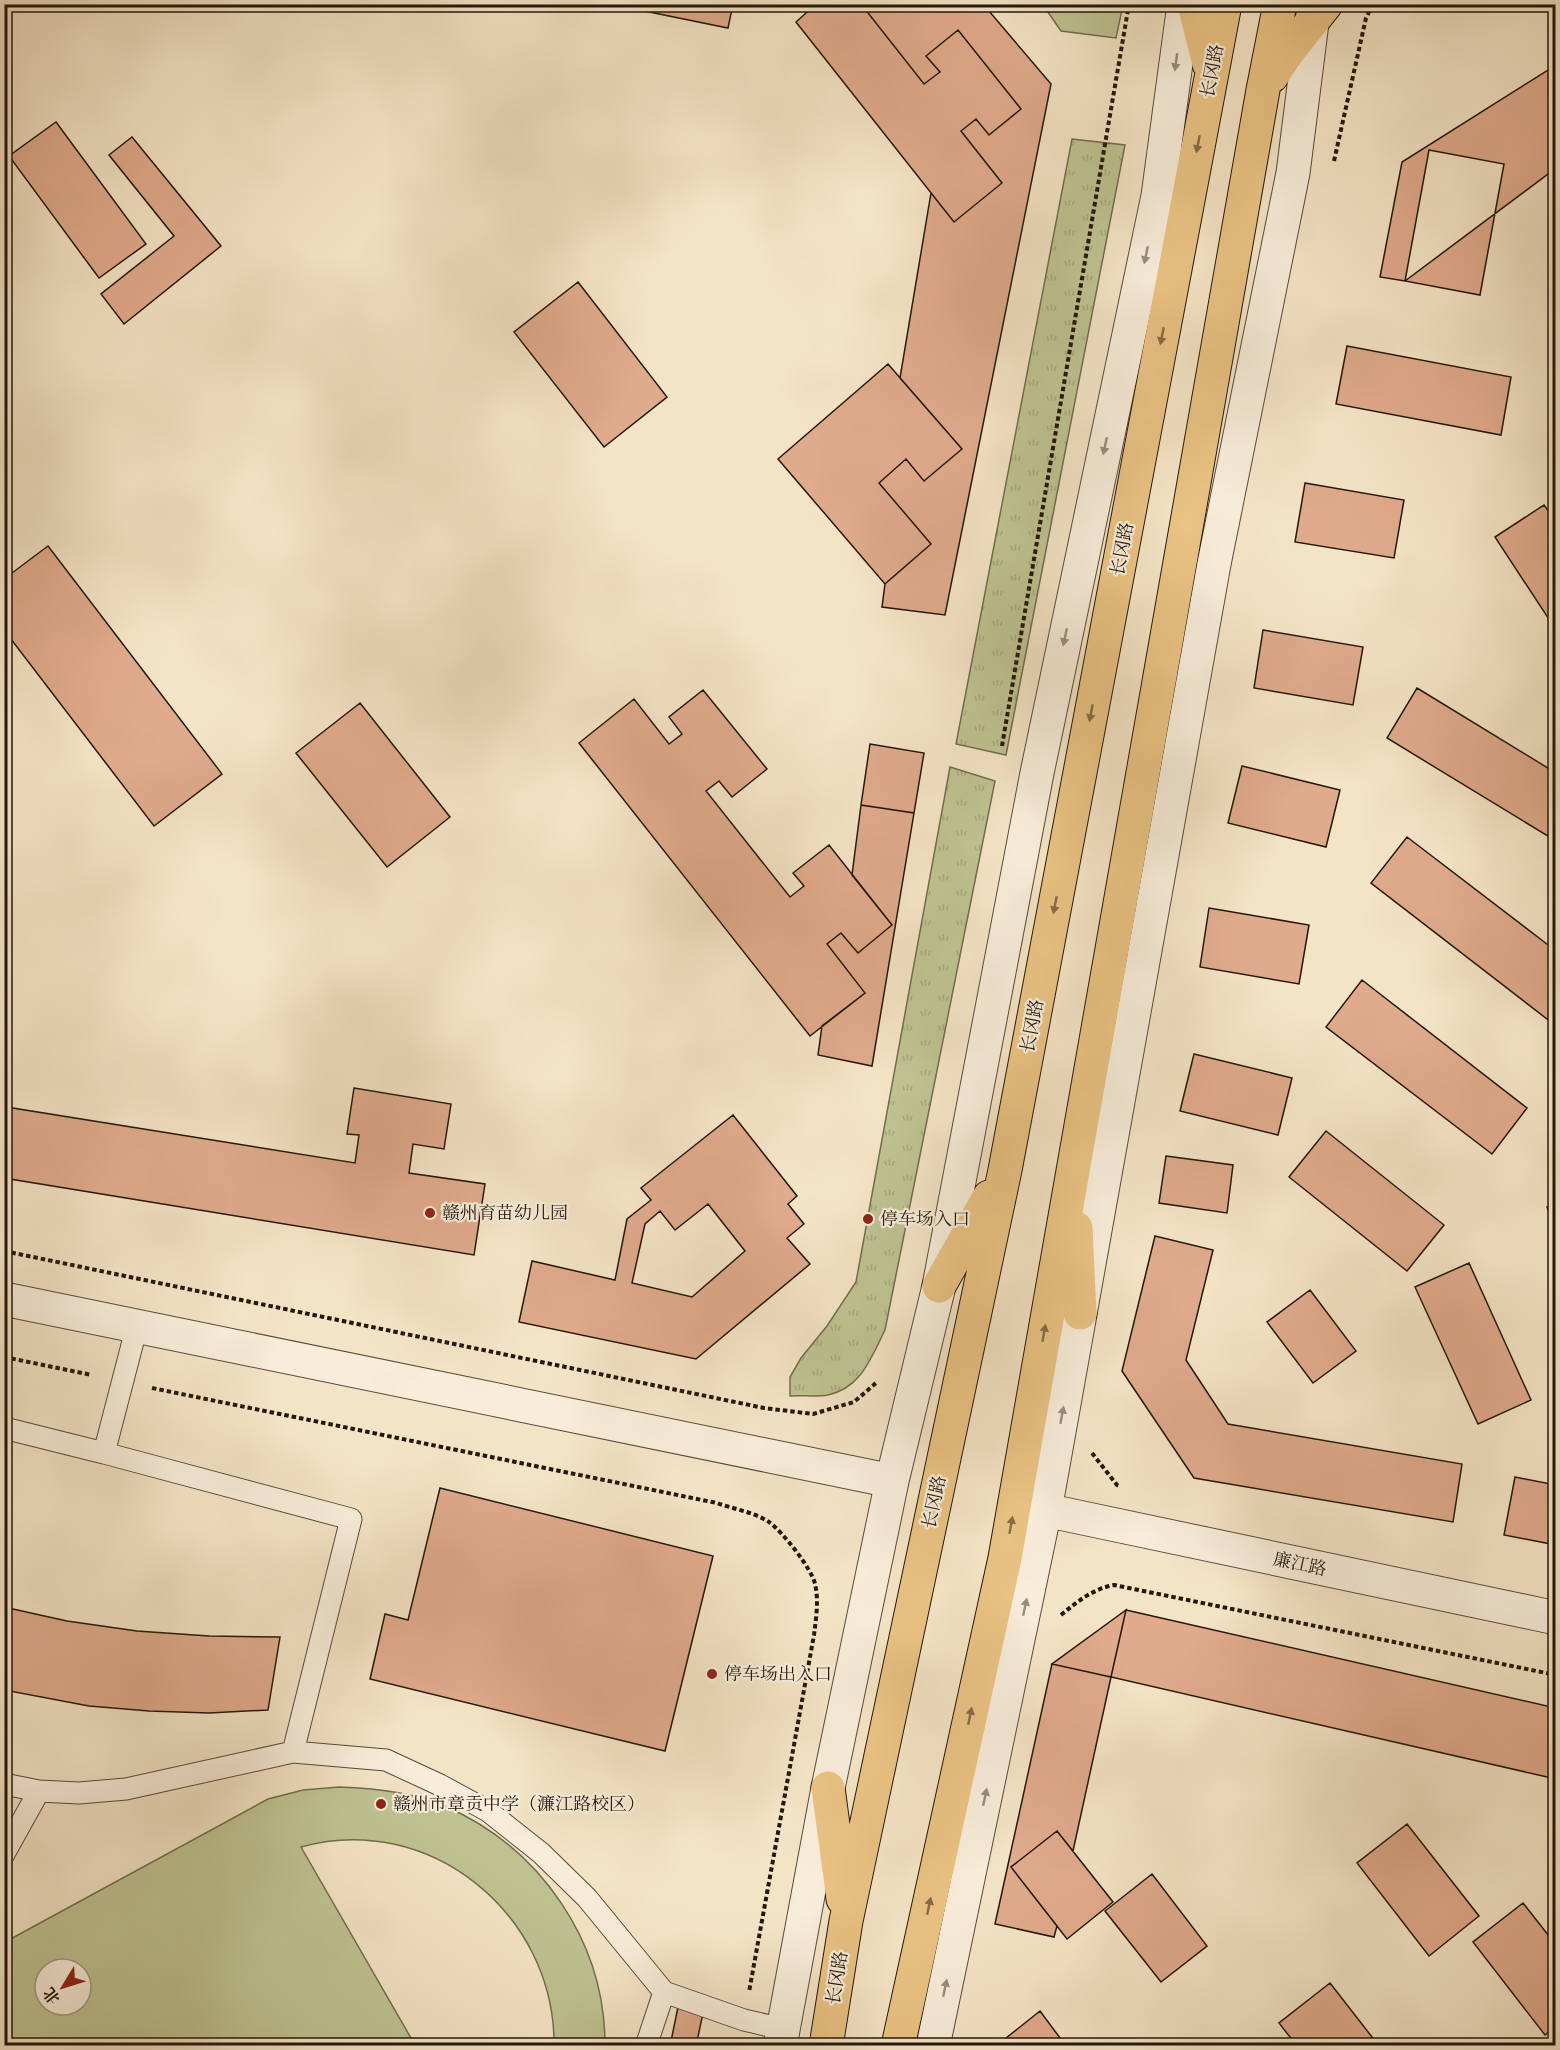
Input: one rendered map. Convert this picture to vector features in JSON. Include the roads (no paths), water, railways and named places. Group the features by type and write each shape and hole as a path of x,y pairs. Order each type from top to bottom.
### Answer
{"main road":[{"path":"1194,4 1212,75"},
{"name":"长冈路","path":"826,2046 846,1921 1005,1170 1226,4"},
{"path":"898,2046 1005,1558 1280,4"},
{"path":"1263,90 1318,9"},
{"path":"1074,1162 1080,1313"},
{"path":"939,1286 1005,1170"},
{"path":"828,1788 846,1921"}],"street":[{"path":"782,2037 828,1788 892,1481 939,1286 1037,773 1158,196 1184,4"},
{"path":"933,2046 1045,1510 1214,564 1293,174 1318,9"},
{"path":"4,1299 892,1481"},
{"name":"廉江路","path":"1045,1510 1556,1618"}],"lane":[{"path":"104,1453 137,1326"},
{"path":"4,1428 351,1520 293,1752"},
{"path":"4,1784 39,1791 79,1793 126,1789 293,1752 386,1760 488,1811 541,1852 587,1898 664,1992 744,2020 782,2037"},
{"path":"4,1854 39,1791"},
{"path":"646,2046 664,1992"}],"place":[{"name":"赣州育苗幼儿园","path":"430,1213"},
{"name":"停车场入口","path":"868,1219"},
{"name":"停车场出入口","path":"712,1674"},
{"name":"赣州市章贡中学（濂江路校区）","path":"381,1804"}]}
